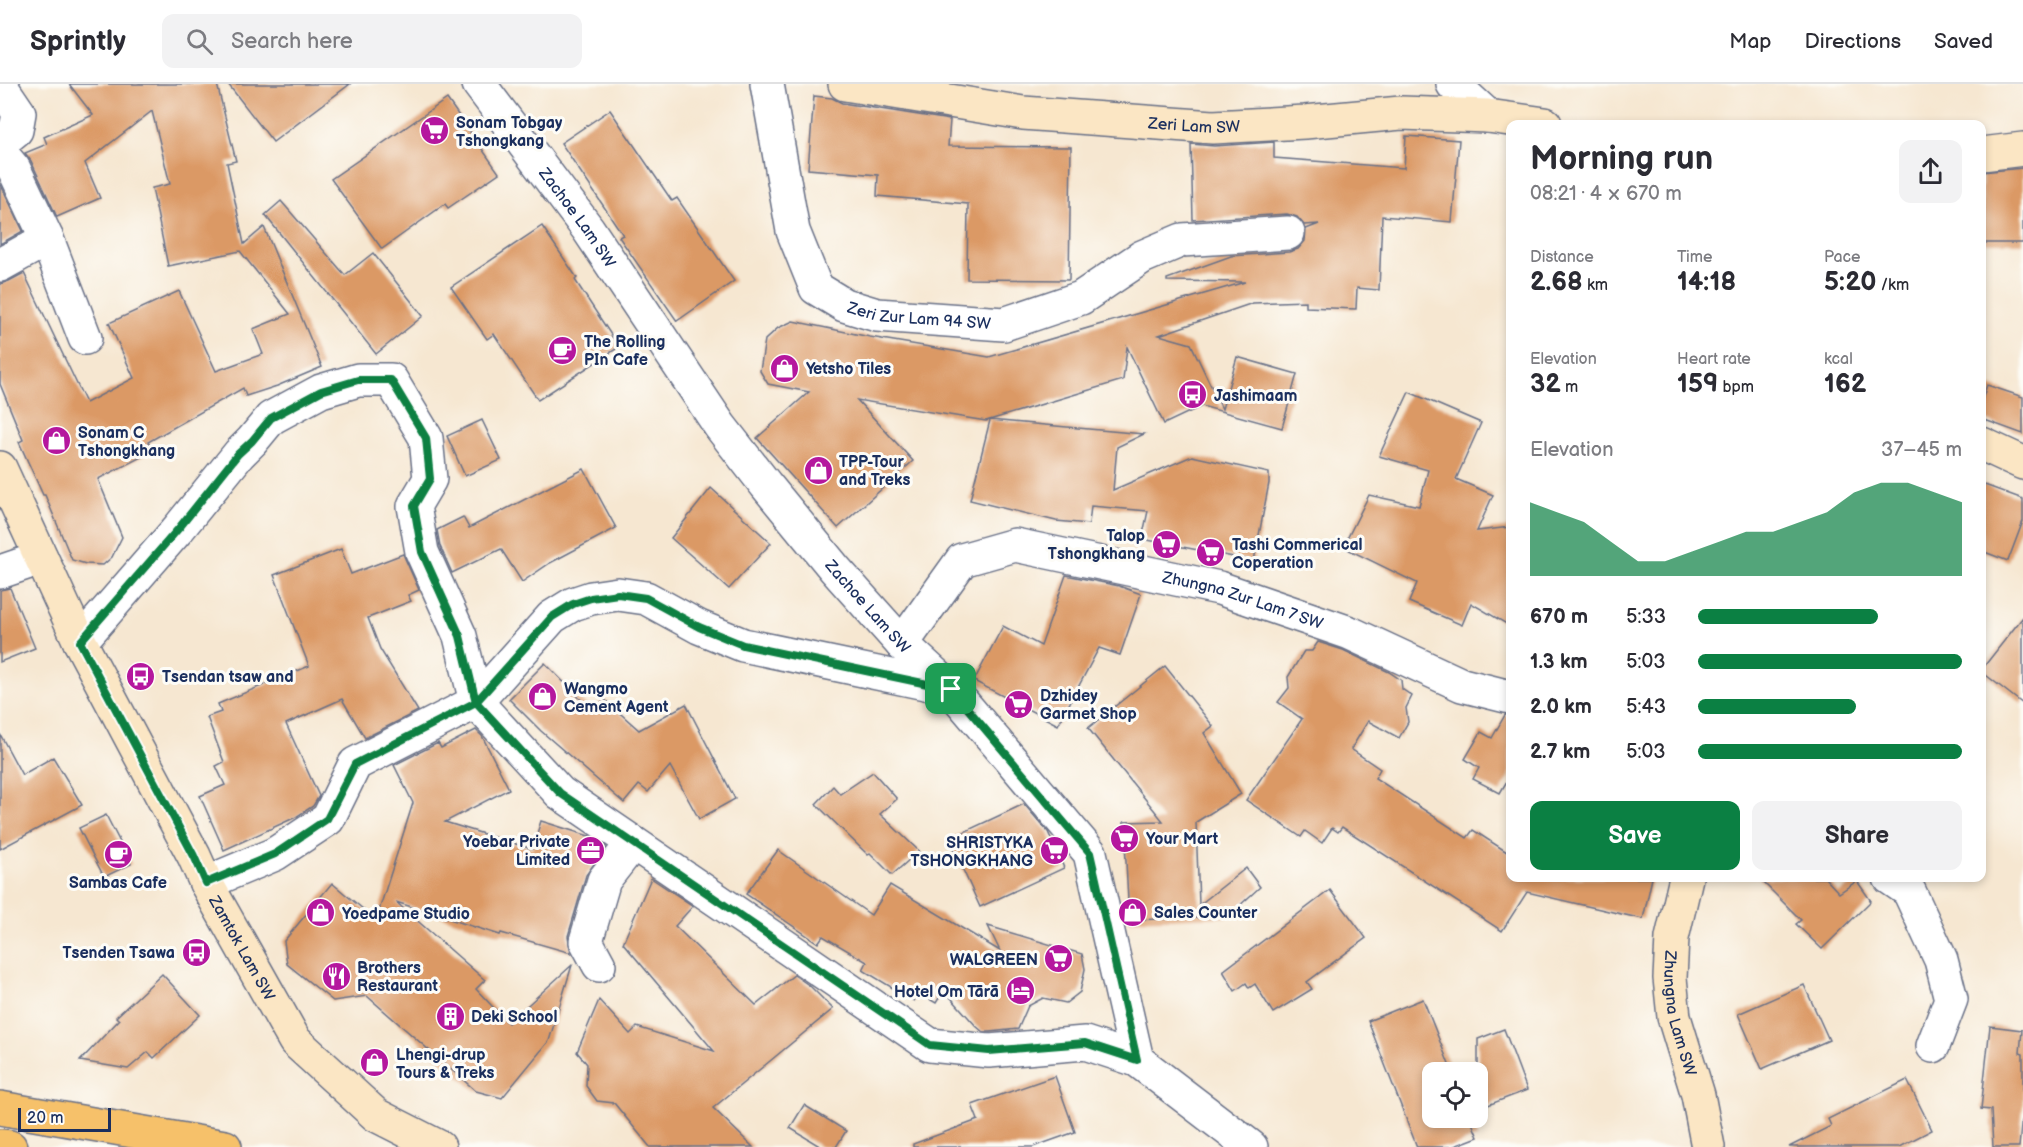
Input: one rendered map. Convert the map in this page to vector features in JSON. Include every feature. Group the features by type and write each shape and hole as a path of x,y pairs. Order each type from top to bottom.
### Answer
{"highway":[{"path":"0,1108 225,1147"},
{"path":"0,1146 10,1147"}],"street":[{"name":"Zachoe Lam SW","path":"479,84 588,229 720,426 835,569 902,644 951,689 1090,853 1137,1060"},
{"name":"Zeri Zur Lam 94 SW","path":"767,84 793,231 816,288 844,305 866,312 877,315 1004,324 1081,298 1142,257 1182,240 1288,232"},
{"name":"Zeri Lam SW","path":"845,84 1023,112 1213,127 1305,122 1401,113 1488,116 1516,120"},
{"path":"1453,84 1488,116"},
{"path":"0,85 19,112 16,130 0,143"},
{"path":"1986,154 2023,149"},
{"path":"0,152 14,169 47,239 85,338"},
{"path":"0,265 47,239"},
{"path":"80,642 271,418 321,391 358,380 391,380 426,438 430,479 414,506 422,552 460,636 476,702 560,793 930,1045 989,1051 1085,1043 1137,1060 1251,1147"},
{"path":"1986,446 2023,463"},
{"name":"Zamtok Lam SW","path":"0,468 80,642 194,856 206,883 295,1041 376,1115 439,1147"},
{"name":"Zhungna Zur Lam 7 SW","path":"902,644 962,560 1014,545 1219,588 1350,633 1462,685 1506,696"},
{"path":"0,572 41,558"},
{"path":"206,883 275,854 327,819 355,764 476,702 552,617 573,604 591,598 618,594 646,598 699,627 743,645 951,689"},
{"path":"599,965 586,941 603,880 633,843"},
{"name":"Zhungna Lam SW","path":"1685,882 1672,938 1670,978 1674,1017 1698,1095 1708,1147"},
{"path":"1896,882 1909,891 1941,960 1951,999 1933,1047"}],"building":[{"path":"69,84 217,84 236,161 227,163 244,244 264,227 322,367 246,396 243,388 148,442 153,451 98,479 122,537 112,557 103,565 72,560 45,495 19,442 23,440 0,384 0,284 24,273 86,403 134,378 109,323 179,291 216,371 263,354 253,329 290,314 240,251 168,266 152,188 170,184 152,111 85,163 100,198 57,217 25,153 47,144 44,137 93,115"},
{"path":"228,84 350,84 273,142"},
{"path":"814,96 832,98 842,103 950,120 948,146 1071,147 1069,280 967,279 968,204 877,196 878,175 808,169"},
{"path":"447,99 499,173 448,208 445,204 382,249 331,179"},
{"path":"610,110 672,201 677,198 734,281 677,321 619,237 623,235 561,143"},
{"path":"1406,136 1459,140 1452,222 1382,216 1379,290 1357,288 1356,309 1306,307 1306,301 1253,303 1159,335 1191,344 1222,409 1237,357 1297,374 1282,428 1202,406 1164,424 1127,347 1123,380 986,421 857,400 913,461 838,528 757,438 809,392 768,384 760,371 765,340 778,328 793,321 870,337 989,357 1245,282 1167,281 1167,279 1231,256 1289,252 1298,249 1305,241 1306,229 1319,224 1304,225 1297,217 1287,214 1193,220 1191,144 1214,146 1274,142 1274,158 1404,168"},
{"path":"2023,168 2023,243 1986,243 1986,172"},
{"path":"0,183 23,231 0,244"},
{"path":"281,201 345,275 373,253 423,316 376,354 265,215"},
{"path":"542,226 619,347 538,400 494,334 487,339 451,287"},
{"path":"1987,385 2023,397 2023,434 1986,420"},
{"path":"1409,392 1481,423 1456,479 1493,495 1477,531 1506,527 1506,624 1471,603 1462,625 1409,602 1417,583 1343,547 1369,495 1419,506 1428,470 1379,456"},
{"path":"482,420 501,460 465,476 447,436"},
{"path":"990,420 1144,434 1117,447 1113,490 1192,456 1269,473 1254,561 1142,539 1148,511 1091,506 1089,524 1056,521 970,500"},
{"path":"584,469 616,528 550,563 522,582 501,549 452,573 440,546 437,530 463,517 469,528"},
{"path":"1986,485 2023,499 2023,521 2008,561 1986,553"},
{"path":"711,488 771,543 729,589 671,538"},
{"path":"341,549 351,574 403,554 419,590 408,595 411,601 368,618 380,649 418,711 365,738 342,699 286,724 319,796 313,806 296,817 224,850 200,796 225,785 216,766 224,762 207,717 221,712 218,704 309,666 274,575"},
{"path":"1066,575 1119,586 1141,594 1120,655 1099,648 1058,725 974,681 1003,626 1041,646"},
{"path":"10,588 35,648 0,662 0,590"},
{"path":"2023,617 2023,704 1986,675 1986,664"},
{"path":"1318,642 1343,650 1401,680 1402,689 1412,696 1406,708 1408,722 1399,738 1368,721 1351,749 1380,769 1375,778 1467,838 1473,830 1506,851 1506,882 1651,882 1643,919 1527,892 1502,931 1342,827 1338,832 1332,828 1322,843 1305,831 1301,837 1246,800 1302,719 1278,702 1289,688 1288,677 1304,651 1312,651"},
{"path":"545,663 593,712 604,699 639,730 686,704 735,799 699,819 670,766 648,792 639,785 624,803 541,731 509,699"},
{"path":"1165,666 1213,726 1204,733 1241,794 1196,822 1199,905 1246,868 1260,887 1227,917 1129,920 1124,822 1163,821 1088,728"},
{"path":"1506,715 1506,783 1500,793 1473,779 1479,768 1465,759 1481,732 1492,738"},
{"path":"476,730 482,736 509,789 445,822 532,849 541,821 592,837 606,847 586,875 568,936 571,953 501,933 500,935 396,902 485,980 476,989 508,1023 572,965 549,1041 502,1098 476,1091 367,996 333,1001 287,964 284,941 332,883 376,920 413,803 394,765 438,743 441,748"},
{"path":"0,734 22,775 53,757 82,805 0,849"},
{"path":"873,772 897,799 880,814 919,851 892,875 816,804 833,786 840,794"},
{"path":"1024,804 1048,832 1064,868 980,907 949,839"},
{"path":"106,815 131,864 104,877 79,828"},
{"path":"778,850 871,915 890,885 1000,951 988,926 1082,954 1085,969 1080,992 1066,1003 1043,998 1028,1006 1018,1029 989,1032 983,1032 976,1026 944,990 936,1003 919,993 914,1001 863,970 867,962 823,936 818,943 746,894"},
{"path":"651,878 693,906 675,926 756,1005 794,975 810,986 833,1009 713,1108 753,1147 650,1147 614,1103 597,1101 586,1086 587,1064 577,1052 599,1000 630,1034 637,1027 714,1051 623,943"},
{"path":"1763,882 1829,882 1839,893 1858,882 1871,901 1822,949 1796,924 1801,920"},
{"path":"1330,890 1366,938 1307,982 1312,989 1273,1013 1255,984 1249,988 1246,983 1235,991 1223,971"},
{"path":"162,974 200,1015 154,1058 148,1052 128,1069 80,1061 119,1020 116,1017"},
{"path":"1804,985 1829,1040 1762,1069 1738,1014"},
{"path":"1423,999 1448,1062 1422,1062 1422,1128 1474,1128 1478,1137 1452,1147 1417,1147 1368,1021"},
{"path":"1990,1026 2022,1030 2020,1053 2023,1054 2023,1105 2019,1147 1993,1147 1991,1110 1981,1109"},
{"path":"1504,1029 1527,1090 1488,1105 1488,1062 1478,1062 1478,1039"},
{"path":"1055,1076 1075,1132 1033,1147 913,1147 913,1144 978,1120 972,1105"},
{"path":"1907,1080 1932,1130 1899,1147 1789,1147 1831,1126 1828,1119"},
{"path":"804,1105 846,1131 836,1147 821,1147 790,1128"}],"place":[{"name":"Sonam Tobgay Tshongkang","path":"435,131"},
{"name":"The Rolling PIn Cafe","path":"563,350"},
{"name":"Yetsho Tiles","path":"785,368"},
{"name":"Jashimaam","path":"1193,395"},
{"name":"Sonam C Tshongkhang","path":"57,441"},
{"name":"TPP-Tour and Treks","path":"818,470"},
{"name":"Talop Tshongkhang","path":"1166,544"},
{"name":"Tashi Commerical Coperation","path":"1211,553"},
{"name":"Tsendan tsaw and","path":"141,676"},
{"name":"Wangmo Cement Agent","path":"543,697"},
{"name":"Dzhidey Garmet Shop","path":"1019,704"},
{"name":"Your Mart","path":"1125,838"},
{"name":"Yoebar Private Limited","path":"591,850"},
{"name":"SHRISTYKA TSHONGKHANG","path":"1054,851"},
{"name":"Sambas Cafe","path":"118,854"},
{"name":"Sales Counter","path":"1133,912"},
{"name":"Yoedpame Studio","path":"321,913"},
{"name":"Tsenden Tsawa","path":"196,952"},
{"name":"WALGREEN","path":"1059,959"},
{"name":"Brothers Restaurant","path":"336,976"},
{"name":"Hotel Om Tārā","path":"1020,991"},
{"name":"Deki School","path":"450,1016"},
{"name":"Lhengi-drup Tours & Treks","path":"375,1063"}],"route":[{"path":"951,689 743,645 699,627 646,598 618,594 591,598 573,604 552,617 476,702 355,764 327,819 275,854 206,883 194,856 80,642 271,418 321,391 358,380 391,380 426,438 430,479 414,506 422,552 460,636 476,702 560,793 930,1045 989,1051 1085,1043 1137,1060 1090,853 951,689"}]}
